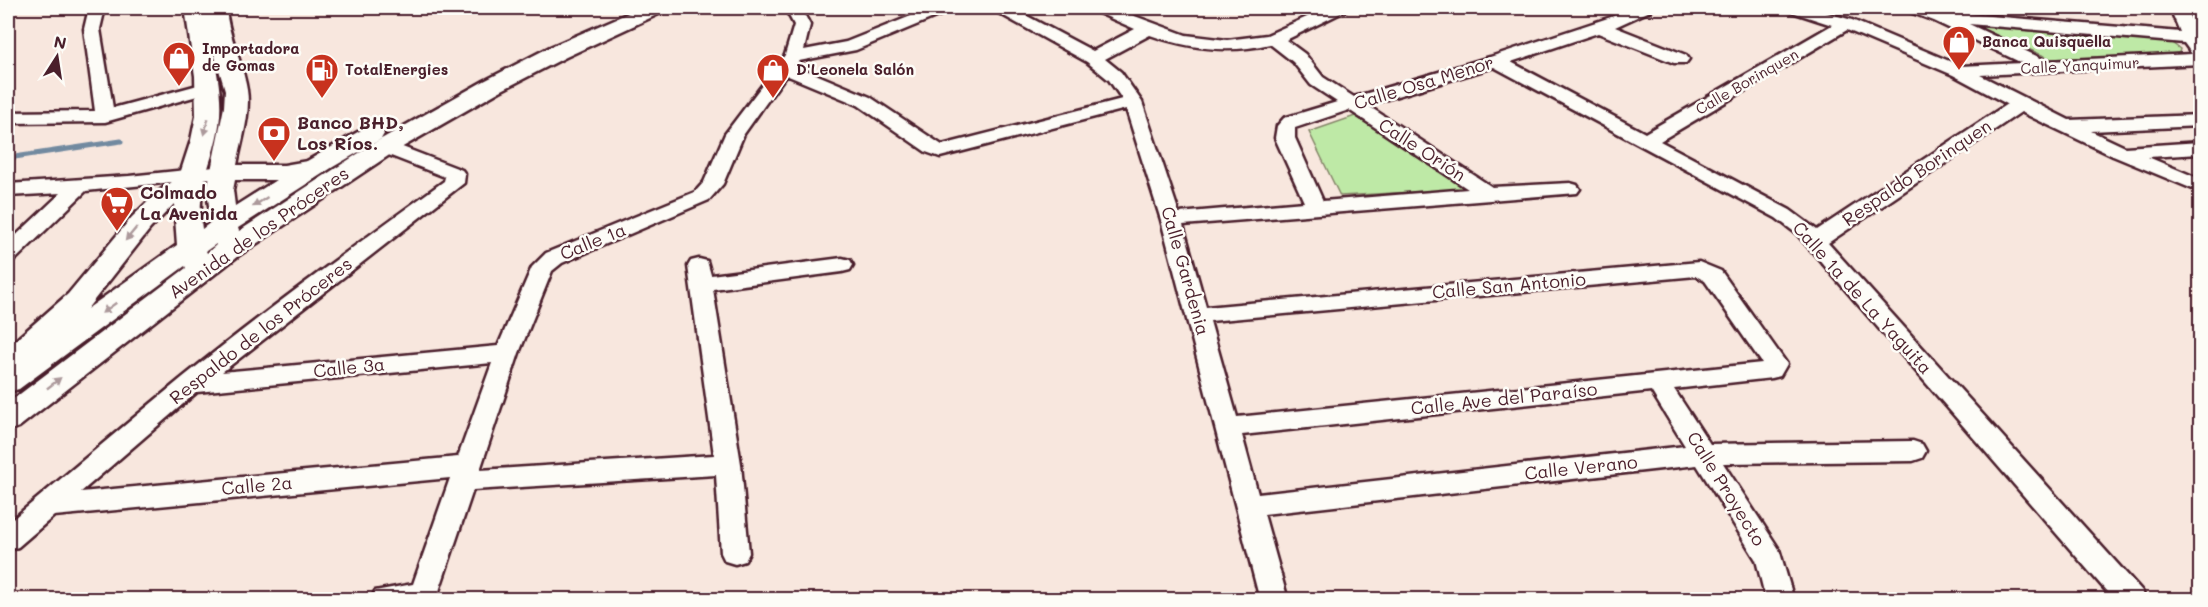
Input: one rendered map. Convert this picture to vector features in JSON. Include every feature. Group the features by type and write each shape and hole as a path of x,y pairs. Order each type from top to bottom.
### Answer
{"main road":[{"path":"195,8 209,87 208,120 190,179 188,225 195,260"},
{"path":"216,8 217,25 235,81 236,107 220,190 226,238"},
{"name":"Avenida de los Próceres","path":"8,381 195,260 337,154 499,65 626,8"},
{"name":"Avenida de los Próceres","path":"226,238 492,86 558,52 656,8"},
{"path":"209,87 235,81"},
{"path":"224,172 284,173 337,154"},
{"path":"8,365 78,301 141,223 168,196 190,179"},
{"name":"Avenida de los Próceres","path":"8,419 195,260"}],"street":[{"path":"97,8 92,29 105,116"},
{"name":"Calle 1a","path":"423,597 507,353 547,262 702,196 712,184 735,134 788,62 801,25 793,8"},
{"path":"788,62 850,46 944,8"},
{"name":"Calle Gardenia","path":"1001,8 1093,58 1115,76 1133,102 1171,220 1274,600"},
{"path":"1100,8 1148,29 1195,44 1211,46 1274,39 1328,9"},
{"name":"Calle Osa Menor","path":"1316,207 1285,138 1286,126 1291,122 1496,61 1599,27 1644,8"},
{"path":"1795,8 1846,24 1959,71 2064,126 2200,186"},
{"path":"1913,8 1940,17 2046,67"},
{"name":"Calle Yanquimur","path":"1959,71 2200,59 2178,8"},
{"path":"1940,17 2189,38"},
{"name":"Calle Borinquen","path":"1647,140 1846,24"},
{"path":"1599,27 1680,59"},
{"path":"1093,58 1148,29"},
{"name":"Calle Orión","path":"1274,39 1299,58 1317,81 1488,193"},
{"name":"Calle 1a de La Yaguita","path":"1496,61 1783,214 1804,229 2132,600"},
{"path":"788,62 864,100 940,151 1133,102"},
{"path":"8,118 105,116 209,87"},
{"name":"Respaldo Borinquen","path":"1814,242 2020,104"},
{"path":"2064,126 2200,120"},
{"name":"Respaldo de los Próceres","path":"8,539 191,384 306,293 454,183 455,174 385,147"},
{"path":"2120,152 2200,148"},
{"path":"8,190 190,179 224,172"},
{"path":"8,254 81,185"},
{"path":"1171,220 1488,193 1570,189"},
{"path":"735,552 728,464 700,275 842,265"},
{"name":"Calle San Antonio","path":"1197,315 1699,269 1713,276 1775,364"},
{"name":"Calle 3a","path":"191,384 507,353"},
{"name":"Calle Ave del Paraíso","path":"1228,427 1772,370 1775,364"},
{"name":"Calle Proyecto","path":"1658,383 1769,557 1780,600"},
{"name":"Calle Verano","path":"1250,505 1704,454 1913,451"},
{"name":"Calle 2a","path":"46,506 464,474 728,464"},
{"path":"385,600 423,597"}],"green space":[{"path":"1973,23 2169,41 2180,49 2179,53 2163,55 2051,59 1973,25"},
{"path":"1355,116 1465,189 1340,196 1309,132"}],"waterway":[{"path":"8,158 121,141"}],"place":[{"name":"Banca Quisquella","path":"1959,71"},
{"name":"Importadora de Gomas","path":"179,87"},
{"name":"TotalEnergies","path":"322,99"},
{"name":"D'Leonela Salón","path":"773,99"},
{"name":"Banco BHD, Los Ríos.","path":"274,162"},
{"name":"Colmado La Avenida","path":"117,232"}]}
